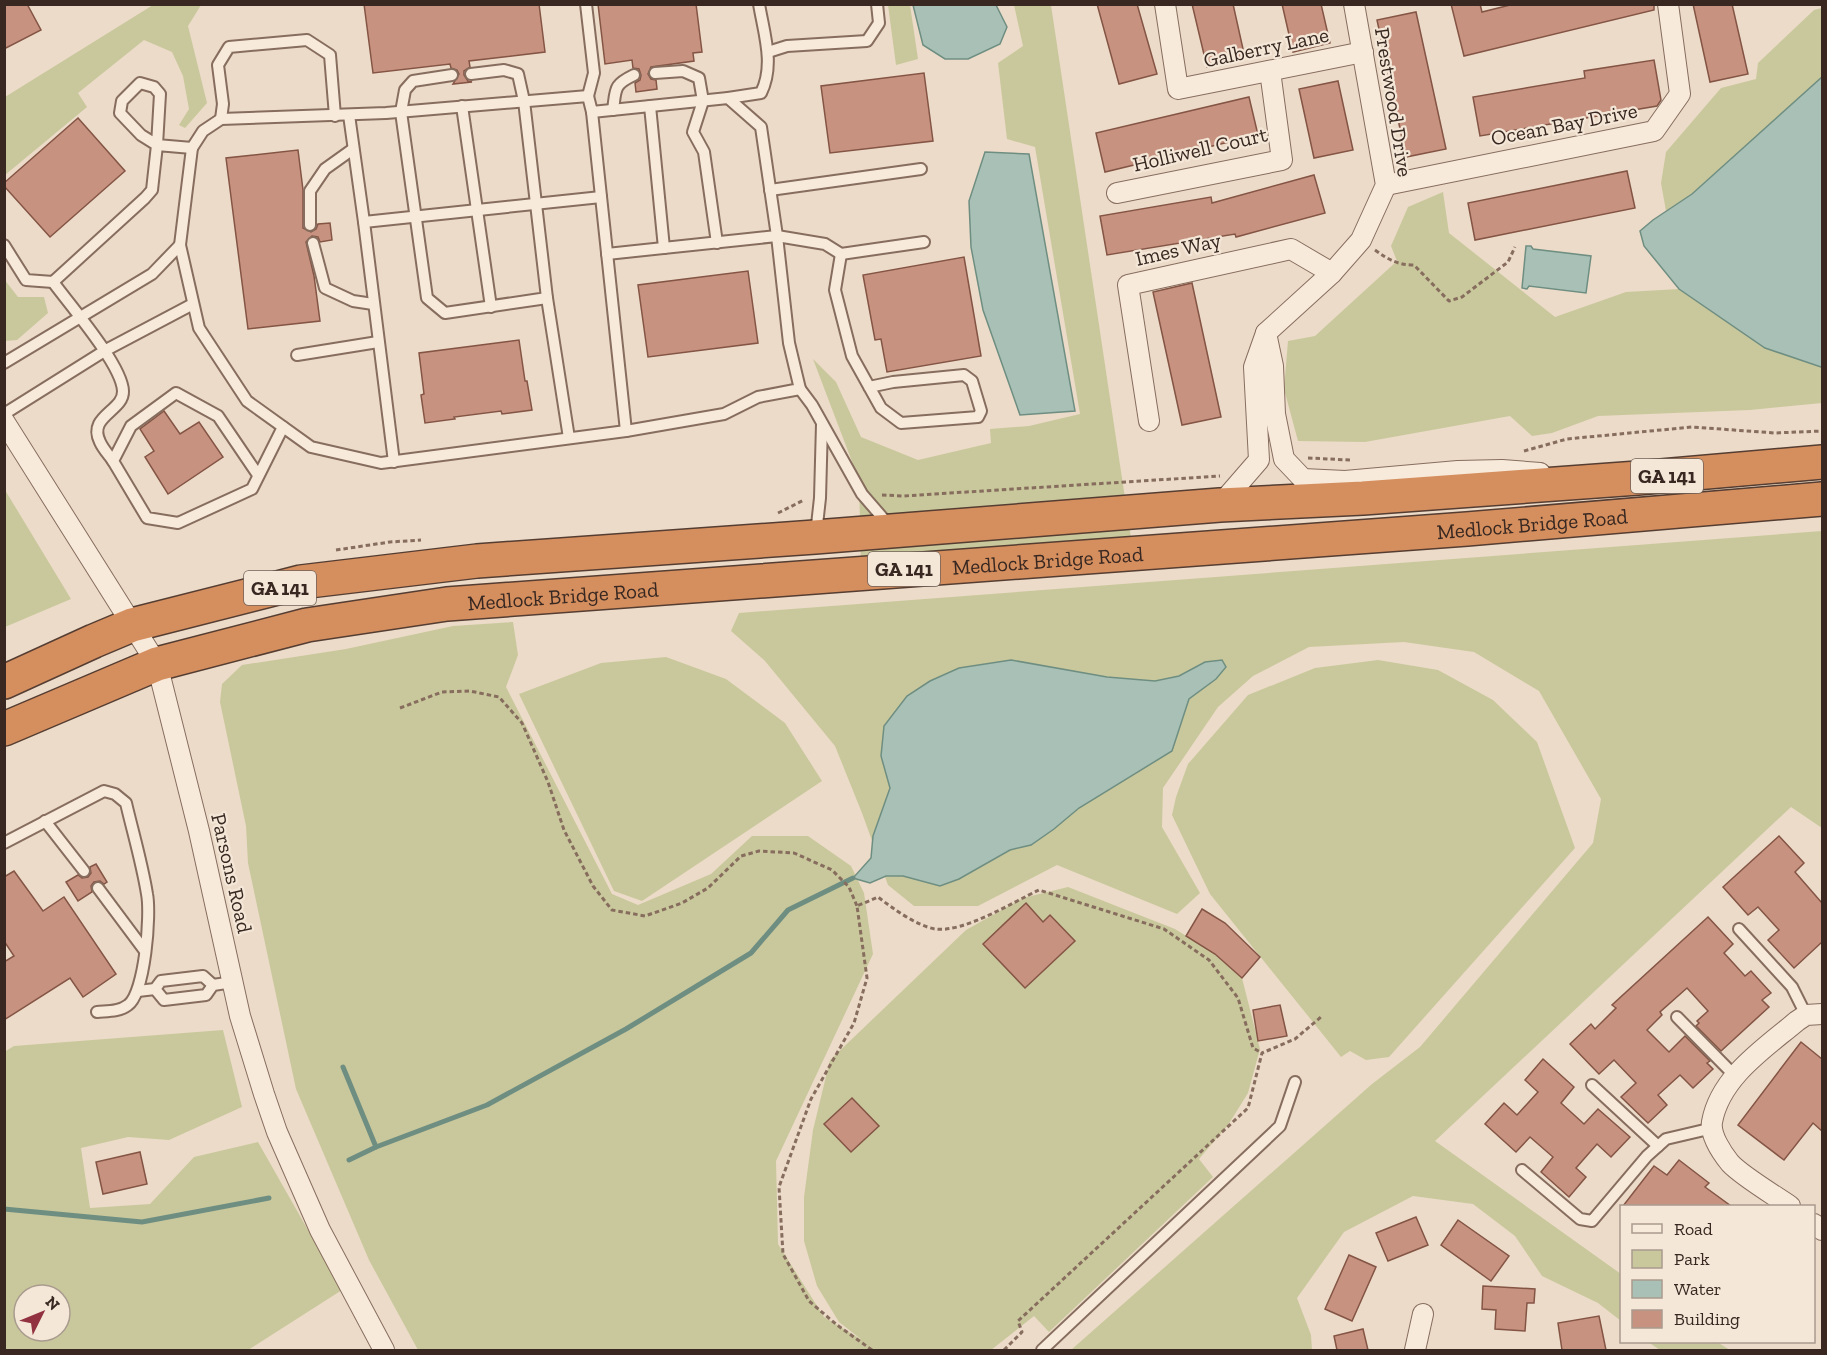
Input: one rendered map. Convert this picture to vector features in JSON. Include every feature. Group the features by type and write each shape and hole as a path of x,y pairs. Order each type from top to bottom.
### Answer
{"highway":[{"name":"Medlock Bridge Road","path":"4,682 93,640 132,625 301,582 477,561 1220,505 1363,498 1577,483 1822,462"},
{"name":"Medlock Bridge Road","path":"4,729 156,664 307,625 447,604 623,589 1467,529 1822,499"}],"street":[{"name":"Galberry Lane","path":"1165,4 1178,89 1364,52"},
{"name":"Ocean Bay Drive","path":"1386,185 1654,131 1680,94 1668,4"},
{"name":"Prestwood Drive","path":"1220,505 1259,459 1254,367 1266,333 1332,273 1361,240 1386,185 1364,52 1359,5"},
{"name":"Holliwell Court","path":"1117,193 1281,160 1270,70"},
{"name":"Imes Way","path":"1149,421 1128,285 1291,249 1332,273"},
{"name":"Medlock Bridge Road","path":"1266,333 1273,366 1275,414 1284,459 1304,478 1344,481 1458,471 1502,470 1535,472 1577,483"},
{"name":"Parsons Road","path":"4,421 156,664 199,831 223,984 240,1016 277,1132 320,1230 384,1350"},
{"path":"1789,1205 1731,1164 1718,1146 1712,1122 1721,1098 1735,1076 1751,1060 1818,1014"},
{"path":"1415,1350 1423,1314"}],"lane":[{"path":"586,4 594,73 588,96 592,112 626,430"},
{"path":"592,112 761,93 767,81 768,52 759,4"},
{"path":"768,52 786,46 867,41 879,23 877,4"},
{"path":"221,119 223,104 218,65 230,47 307,40 330,55 335,116"},
{"path":"471,74 504,70 518,74 524,101 547,298 569,438"},
{"path":"655,72 683,71 699,78 703,101 693,132 704,152 717,243"},
{"path":"452,75 413,81 405,90 401,112 427,298 445,313 547,298"},
{"path":"613,110 620,81 634,75"},
{"path":"4,245 26,280 53,282 152,190 157,145 160,94 154,87 140,83 122,101 120,113 141,135 157,145 192,148"},
{"path":"588,96 401,112 221,119 203,131 192,148 180,245 199,328 247,401 311,447 381,464 724,414 758,397 801,389"},
{"path":"728,98 761,127 777,236 789,343 801,389 862,494 893,531"},
{"path":"462,106 491,308"},
{"path":"650,106 664,248"},
{"path":"349,115 394,462"},
{"path":"310,225 310,191 325,170 353,149"},
{"path":"770,190 921,169"},
{"path":"364,222 601,197"},
{"path":"608,254 777,236 825,244 841,254 924,242"},
{"path":"313,243 325,288 353,301 374,304"},
{"path":"4,363 152,274 180,245"},
{"path":"841,254 835,290 852,356 880,408 902,423 978,417 981,411 972,381 964,375 893,382 869,387"},
{"path":"53,282 106,350 124,392 119,403 104,415 98,427 99,440 147,518 178,523 252,489 283,427"},
{"path":"4,414 106,350 193,304"},
{"path":"297,355 378,342"},
{"path":"113,461 131,426 176,393 218,416 258,475"},
{"path":"815,537 822,424"},
{"path":"4,843 104,791 115,794 126,803 148,896 145,951 138,992 129,1005 115,1011 97,1012"},
{"path":"45,821 84,871"},
{"path":"98,888 145,951"},
{"path":"1738,929 1818,1014"},
{"path":"138,992 155,989 161,981 203,976 223,984"},
{"path":"155,989 164,1000 206,995 223,984"},
{"path":"1677,1017 1735,1076"},
{"path":"1042,1350 1280,1126 1295,1082"},
{"path":"1592,1085 1658,1146"},
{"path":"1522,1170 1580,1219 1592,1221 1647,1156 1666,1139 1713,1128"}],"path":[{"path":"1361,240 1390,261 1402,265 1414,265 1449,301 1462,297 1508,262 1515,247"},
{"path":"400,708 442,692 470,690 499,697 522,723 548,782 564,830 593,886 612,910 645,916 682,903 708,888 741,856 759,851 794,853 832,870 849,887 858,906 867,978 854,1023 811,1099 779,1187 783,1254 809,1301 872,1350"},
{"path":"858,906 878,897 901,914 935,929 962,927 1039,890 1164,929 1209,960 1238,998 1253,1048 1262,1053"},
{"path":"1262,1053 1295,1039 1321,1017"},
{"path":"1004,1350 1022,1332 1018,1321 1248,1108 1262,1053"}],"green space":[{"path":"153,5 201,5 188,26 207,103 185,128 179,125 189,109 183,76 172,52 144,40 78,93 87,107 5,175 5,97"},
{"path":"888,5 910,5 918,59 896,65"},
{"path":"1014,5 1051,5 1131,538 861,566 859,480 813,359 836,382 861,437 918,460 991,443 990,429 1029,426 1080,414 1035,147 1007,139 998,63 1023,46"},
{"path":"1822,8 1822,77 1692,194 1666,211 1661,183 1666,152 1721,88 1756,79 1758,63 1814,10"},
{"path":"1443,192 1449,233 1555,317 1626,292 1679,289 1765,348 1822,367 1822,403 1750,410 1598,416 1552,433 1532,436 1510,416 1365,442 1298,441 1284,389 1288,341 1315,336 1397,261 1391,246 1408,207"},
{"path":"4,279 18,297 44,297 48,313 17,340 5,341"},
{"path":"5,490 71,599 4,627"},
{"path":"1822,531 1822,828 1791,807 1435,1141 1620,1273 1620,1320 1598,1303 1542,1276 1515,1236 1473,1204 1413,1196 1344,1232 1297,1298 1311,1335 1312,1350 1071,1350 1372,1084 1420,1047 1593,843 1601,799 1539,691 1474,652 1404,642 1309,647 1253,676 1218,707 1163,788 1162,827 1200,893 1177,914 1057,865 978,906 914,906 888,885 835,746 765,661 731,631 739,613"},
{"path":"513,622 518,655 506,687 612,894 638,905 711,874 752,836 808,836 851,866 864,893 873,954 776,1161 778,1244 824,1317 862,1340 839,1322 817,1286 804,1241 804,1197 813,1130 830,1060 966,930 1023,898 1068,887 1175,929 1212,952 1242,978 1260,1049 1248,1093 1228,1125 1199,1159 1213,1177 1049,1332 1034,1316 991,1350 418,1350 369,1260 296,1089 248,863 246,826 220,702 222,684 242,665 346,649 453,626"},
{"path":"666,657 726,679 785,723 822,781 642,901 614,891 519,694 601,663"},
{"path":"1378,660 1438,670 1493,700 1537,742 1575,848 1389,1057 1366,1060 1350,1051 1341,1057 1210,894 1172,815 1188,764 1248,695 1315,668"},
{"path":"223,1030 242,1107 169,1140 128,1137 81,1148 90,1208 150,1204 194,1157 258,1142 342,1290 248,1350 5,1350 4,1052 14,1046"},
{"path":"1650,1343 1719,1343 1730,1350 1660,1350"}],"water":[{"path":"913,5 996,5 1007,27 1000,44 968,59 945,59 923,45"},
{"path":"1822,77 1821,367 1765,348 1679,289 1644,246 1640,231 1692,194"},
{"path":"985,152 1029,154 1075,411 1020,415 983,310 971,247 969,201"},
{"path":"1526,246 1531,246 1533,249 1591,256 1586,293 1529,286 1527,289 1522,288"},
{"path":"1011,660 1107,677 1155,681 1179,676 1205,662 1222,660 1226,667 1216,679 1189,699 1172,751 1079,808 1031,845 1010,850 959,879 940,886 903,876 886,876 870,883 853,878 871,858 873,836 890,788 881,756 884,726 907,696 930,681 959,668"}],"building":[{"path":"4,4 27,4 41,30 4,49"},
{"path":"364,4 539,4 545,52 469,61 470,67 464,71 464,75 468,81 472,82 453,84 459,74 457,70 451,68 450,64 373,73"},
{"path":"598,4 696,4 702,52 693,53 694,61 651,67 648,74 651,79 656,80 657,89 636,92 635,83 640,80 641,75 639,69 633,68 632,60 605,64"},
{"path":"1097,4 1137,4 1157,74 1119,84"},
{"path":"1192,4 1233,4 1245,58 1207,67"},
{"path":"1282,4 1321,4 1330,43 1293,52"},
{"path":"1451,4 1480,4 1482,12 1514,4 1654,4 1654,10 1464,56"},
{"path":"1693,4 1732,4 1748,74 1710,82"},
{"path":"1416,12 1446,149 1406,157 1377,20"},
{"path":"1654,60 1661,100 1657,106 1480,136 1473,97 1585,78 1584,71"},
{"path":"924,73 933,141 830,153 821,86"},
{"path":"1338,81 1353,150 1314,158 1299,89"},
{"path":"1249,97 1258,135 1105,172 1096,133"},
{"path":"78,118 125,171 50,237 4,186 4,183"},
{"path":"298,150 303,190 303,228 311,232 318,224 330,223 332,240 320,242 318,237 312,236 306,242 314,276 320,321 248,329 226,158"},
{"path":"1627,171 1635,208 1475,240 1468,203"},
{"path":"1314,175 1325,213 1236,237 1235,234 1107,255 1100,216 1211,197 1212,203"},
{"path":"964,257 981,356 887,372 881,339 875,340 863,275"},
{"path":"748,271 758,343 648,357 638,285"},
{"path":"1192,283 1221,417 1182,425 1153,292"},
{"path":"519,340 532,410 502,414 501,411 425,423 419,353"},
{"path":"164,411 180,434 199,422 223,457 168,494 145,457 154,451 140,429"},
{"path":"1779,836 1804,863 1795,872 1822,903 1822,942 1794,968 1768,940 1779,930 1758,907 1748,915 1723,887"},
{"path":"96,864 107,882 104,884 100,881 94,882 91,886 92,892 78,901 66,882 78,875 82,878 88,877 91,873 90,867"},
{"path":"14,871 43,911 64,897 116,974 83,997 70,978 4,1020 4,962 14,956 4,941 4,877"},
{"path":"1026,903 1043,922 1050,915 1075,941 1025,988 983,944"},
{"path":"1202,909 1225,923 1260,957 1242,978 1215,954 1186,936"},
{"path":"1708,917 1733,944 1724,953 1745,976 1751,971 1771,993 1762,1000 1769,1007 1721,1051 1696,1026 1699,1023 1697,1021 1708,1011 1687,988 1660,1012 1662,1015 1647,1030 1669,1052 1685,1036 1710,1061 1707,1063 1713,1069 1693,1088 1680,1075 1658,1095 1667,1105 1648,1123 1621,1097 1636,1083 1614,1060 1599,1074 1570,1044 1591,1024 1595,1029 1616,1008 1612,1005"},
{"path":"1280,1005 1287,1036 1258,1041 1253,1010"},
{"path":"1801,1042 1822,1059 1822,1131 1813,1123 1784,1160 1738,1125"},
{"path":"1543,1059 1574,1087 1561,1103 1584,1124 1598,1109 1630,1137 1611,1157 1597,1144 1576,1168 1586,1177 1569,1197 1541,1172 1553,1157 1530,1137 1516,1152 1485,1124 1504,1103 1517,1115 1538,1092 1525,1080"},
{"path":"852,1098 879,1126 851,1152 824,1124"},
{"path":"140,1152 147,1184 103,1194 96,1162"},
{"path":"1679,1160 1709,1183 1705,1187 1730,1205 1624,1205 1654,1166 1667,1175"},
{"path":"1416,1217 1428,1245 1388,1261 1376,1233"},
{"path":"1458,1220 1509,1256 1491,1281 1441,1245"},
{"path":"1349,1255 1376,1267 1352,1321 1325,1309"},
{"path":"1483,1286 1535,1289 1534,1303 1527,1303 1525,1331 1495,1329 1496,1310 1482,1309"},
{"path":"1599,1316 1606,1350 1562,1350 1558,1323"},
{"path":"1363,1329 1368,1350 1337,1350 1334,1336"}],"waterway":[{"path":"349,1160 376,1147 487,1105 626,1029 751,953 788,910 853,878"},
{"path":"343,1067 376,1147"},
{"path":"4,1209 142,1222 269,1198"}]}
